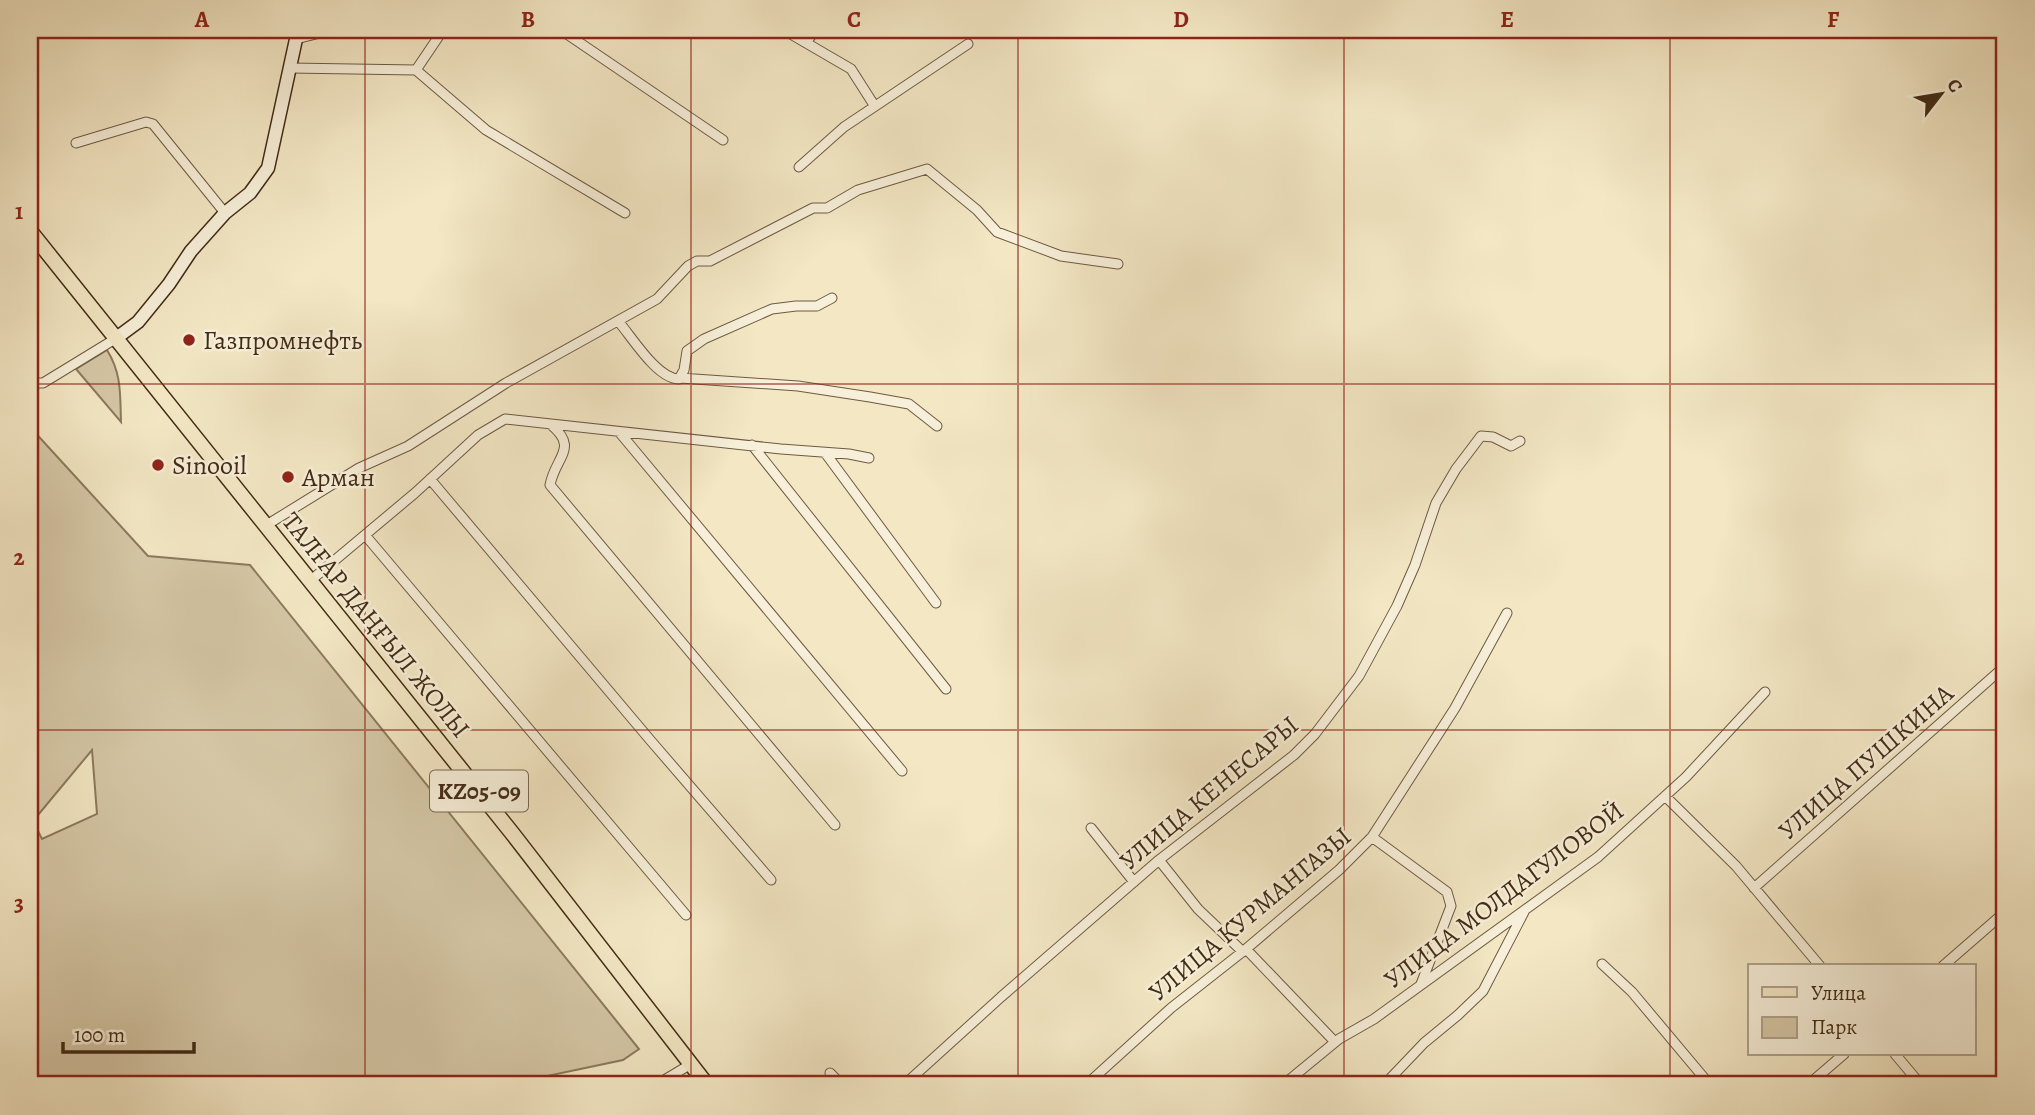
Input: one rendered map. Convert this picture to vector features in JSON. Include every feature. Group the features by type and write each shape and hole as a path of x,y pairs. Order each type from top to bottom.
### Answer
{"main road":[{"name":"ТАЛҒАР ДАҢҒЫЛ ЖОЛЫ","path":"30,232 512,833 707,1085"}],"street":[{"path":"30,379 35,383 43,383 116,339 138,322 169,284 191,251 225,213 250,193 268,169 297,34 332,30"},
{"path":"416,70 443,30"},
{"path":"561,30 723,140"},
{"path":"784,30 851,69 874,105"},
{"path":"806,43 815,30"},
{"path":"799,167 844,127 874,105 968,44"},
{"path":"290,68 416,70 486,130 625,213"},
{"path":"76,143 146,122 153,124 225,213"},
{"path":"262,522 359,468 408,446 506,383 657,299 688,266 697,261 710,261 813,208 827,208 839,203 858,190 927,169 977,210 997,232 1061,256 1118,264"},
{"path":"680,378 687,351 704,339 772,310 817,306 832,298"},
{"path":"618,321 660,372 670,379 798,386 870,397 909,404 937,426"},
{"path":"310,581 478,435 505,419 870,458"},
{"path":"549,423 564,438 566,447 550,485 835,825"},
{"path":"620,433 902,771"},
{"name":"УЛИЦА КЕНЕСАРЫ","path":"904,1085 1159,860 1294,755 1315,734 1359,676 1397,606 1415,565 1436,503 1456,469 1481,436 1493,437 1511,446 1520,441"},
{"path":"752,445 946,689"},
{"path":"826,454 936,603"},
{"path":"430,479 771,880"},
{"path":"365,535 686,915"},
{"name":"УЛИЦА КУРМАНГАЗЫ","path":"1086,1085 1171,1008 1245,951 1339,870 1373,837 1455,708 1507,613"},
{"name":"УЛИЦА ПУШКИНА","path":"1754,888 2005,666"},
{"name":"УЛИЦА МОЛДАГУЛОВОЙ","path":"1283,1085 1335,1042 1374,1019 1598,857 1686,777 1765,692"},
{"path":"1665,796 1736,866 1817,964"},
{"path":"1091,828 1134,882"},
{"path":"1373,837 1447,892 1451,906 1420,985"},
{"path":"1159,860 1198,909 1245,951 1335,1042"},
{"path":"1384,1085 1424,1043 1483,991 1526,909"},
{"path":"1945,964 2005,912"},
{"path":"1602,964 1632,992 1710,1085"},
{"path":"1808,1085 1842,1056"},
{"path":"1897,1056 1921,1085"},
{"path":"656,1085 691,1064"},
{"path":"830,1073 842,1085"}],"green space":[{"path":"107,350 118,376 121,422 76,369"},
{"path":"30,427 148,556 250,565 639,1049 623,1060 504,1085 400,1085 379,1078 379,1085 30,1085","holes":["92,750 97,814 42,839 33,821"]}],"place":[{"name":"Газпромнефть","path":"189,340"},
{"name":"Sinooil","path":"158,465"},
{"name":"Арман","path":"288,477"}]}
